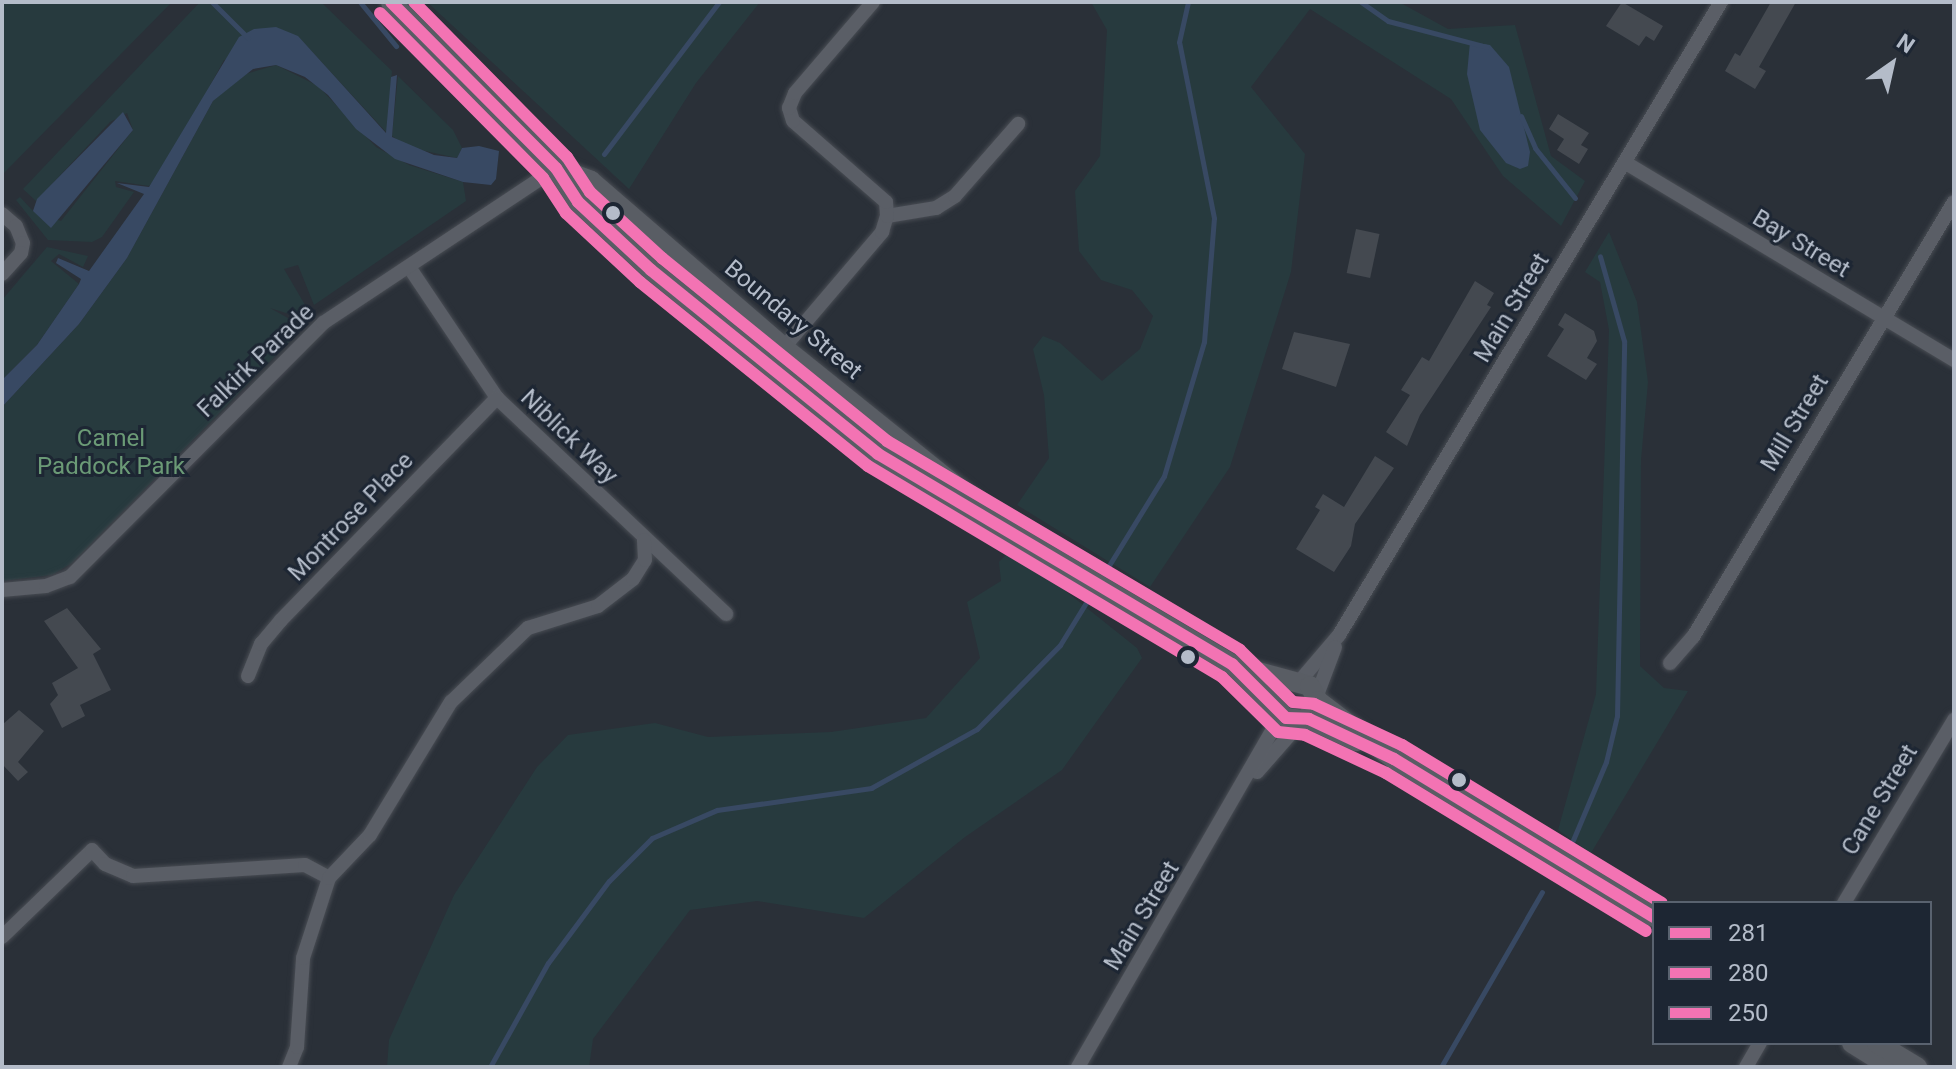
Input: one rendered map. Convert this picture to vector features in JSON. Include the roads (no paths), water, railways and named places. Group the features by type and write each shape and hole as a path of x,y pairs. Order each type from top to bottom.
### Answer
{"street":[{"name":"Boundary Street","path":"391,2 556,168 578,202 651,270 878,454 969,510 994,519"},
{"path":"769,365 882,232 887,216 886,202 793,121 789,108 795,93 873,2"},
{"name":"Main Street","path":"1295,683 1339,635 1721,2"},
{"path":"887,216 936,208 955,196 1018,124"},
{"name":"Bay Street","path":"1626,163 1954,360"},
{"name":"Boundary Street","path":"556,168 591,181 783,347 994,519 1232,664 1281,711 1312,709"},
{"name":"Falkirk Parade","path":"2,590 46,586 70,577 323,323 556,168"},
{"name":"Mill Street","path":"1670,663 1693,637 1954,202"},
{"path":"2,214 16,226 23,243 2,274"},
{"name":"Niblick Way","path":"409,267 497,398 644,540 726,614"},
{"name":"Montrose Place","path":"248,676 261,644 281,620 497,398"},
{"path":"289,1067 297,1047 303,958 329,878 370,835 451,702 528,628 598,606 633,579 645,560 644,540"},
{"name":"Main Street","path":"1243,788 1312,709 1339,635"},
{"name":"Boundary Street","path":"1232,664 1295,683 1312,709 1652,916"},
{"path":"1281,711 1282,691 1295,683"},
{"name":"Main Street","path":"1078,1067 1243,788 1281,711"},
{"name":"Cane Street","path":"1845,901 1954,720"},
{"path":"2,937 92,850 105,864 133,876 305,865 329,878"},
{"path":"1746,1067 1759,1045"},
{"path":"1855,1045 1890,1067"},
{"path":"1880,1045 1917,1067"}],"water":[{"path":"276,27 298,36 386,133 391,77 397,75 392,137 434,155 457,158 462,148 479,146 499,151 496,179 491,185 463,182 395,159 356,129 328,95 305,77 276,65 253,69 213,101 127,258 79,324 2,407 2,380 37,345 81,279 56,263 58,258 89,271 144,194 117,183 149,187 239,37 254,29"},
{"path":"1470,42 1490,45 1509,67 1530,152 1528,166 1520,169 1506,163 1480,130 1467,74"},
{"path":"123,112 133,130 51,228 33,211 37,199"}],"waterway":[{"path":"212,2 248,38"},
{"path":"360,2 396,46"},
{"path":"604,154 719,2"},
{"path":"1100,580 1164,476 1204,342 1214,218 1179,42 1188,2"},
{"path":"1361,2 1388,21 1487,47"},
{"path":"1521,116 1535,148 1575,198"},
{"path":"1573,840 1606,762 1617,716 1624,341 1600,256"},
{"path":"490,1067 548,963 609,881 652,838 717,810 871,788 977,729 1060,645 1095,588"},
{"path":"1441,1067 1542,892"}],"park label":[{"name":"Camel Paddock Park","path":"111,453"}]}
